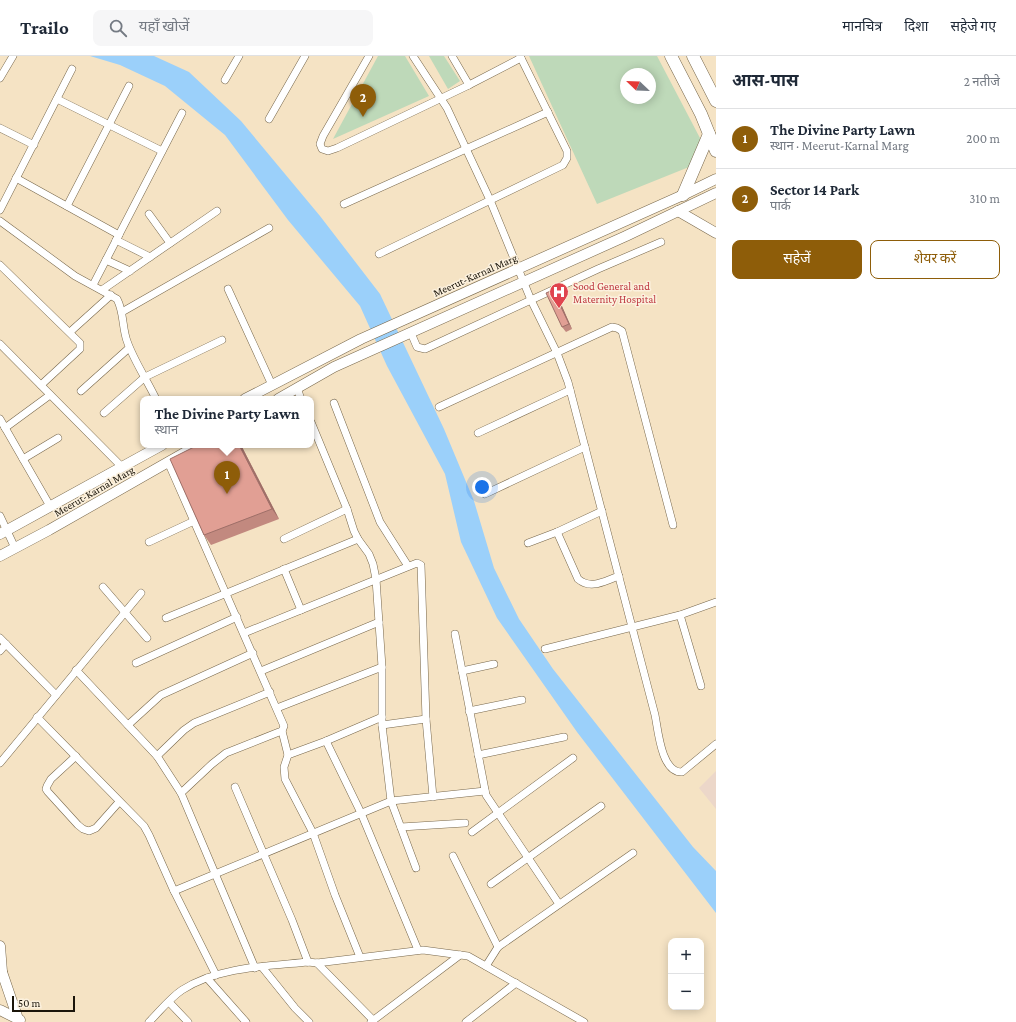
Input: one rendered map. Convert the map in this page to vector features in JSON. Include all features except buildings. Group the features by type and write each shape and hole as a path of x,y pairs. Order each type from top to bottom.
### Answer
{"highway":[{"path":"671,56 701,114 716,151"},
{"path":"693,56 716,102"},
{"path":"683,195 709,134"}],"street":[{"path":"0,78 13,56"},
{"path":"225,80 239,56"},
{"path":"269,119 305,56"},
{"path":"369,56 323,136 320,144 322,149 328,151 337,148 469,85 520,57 567,150 567,158 563,165 379,254"},
{"path":"413,56 442,98 490,200 531,300 568,382 655,715 662,751 668,764 674,770 682,772 716,744"},
{"path":"452,56 469,85"},
{"path":"0,210 72,69"},
{"path":"67,206 129,86"},
{"path":"57,99 162,151"},
{"path":"344,204 548,112"},
{"path":"93,286 182,113"},
{"path":"0,128 34,145"},
{"path":"16,178 67,206 150,257"},
{"name":"Meerut-Karnal Marg","path":"251,396 361,339 683,195 716,178"},
{"path":"283,396 334,367 524,282 716,193"},
{"path":"678,211 716,233"},
{"path":"102,290 217,212"},
{"path":"645,212 650,224"},
{"path":"149,214 170,243"},
{"path":"0,221 75,276 117,299 122,312 124,330 130,348 154,396"},
{"path":"122,312 269,228"},
{"path":"409,334 417,347 425,349 598,269 661,242"},
{"path":"106,260 130,271"},
{"path":"0,265 80,343 80,349 41,385"},
{"path":"228,290 272,385"},
{"path":"70,332 111,295"},
{"path":"439,407 612,327 617,328 622,331 673,525"},
{"path":"104,413 145,377 222,340"},
{"path":"0,344 122,467"},
{"path":"81,392 130,348"},
{"path":"297,388 300,396"},
{"path":"478,433 570,390"},
{"path":"5,428 50,394"},
{"path":"334,403 380,522 408,566"},
{"path":"0,419 50,506"},
{"path":"314,429 358,539 369,554 373,564 376,579 382,667 382,725 391,801 416,868"},
{"path":"23,460 58,438"},
{"path":"485,494 585,447"},
{"name":"Meerut-Karnal Marg","path":"4,532 157,448"},
{"name":"Meerut-Karnal Marg","path":"0,556 49,530 192,448"},
{"path":"168,462 284,724 282,731 288,755 284,767 285,779 313,833 335,895 360,957"},
{"path":"284,539 347,509"},
{"path":"528,543 557,532 602,511"},
{"path":"0,516 4,532 15,548"},
{"path":"149,542 194,521"},
{"path":"557,532 578,579 584,584 591,585 619,576"},
{"path":"166,618 358,539"},
{"path":"244,633 408,566 417,563 421,565 426,719 433,796"},
{"path":"284,569 302,610"},
{"path":"103,587 147,638"},
{"path":"0,763 141,593"},
{"path":"545,650 680,615 716,602"},
{"path":"680,615 701,686"},
{"path":"136,662 237,617"},
{"path":"261,671 379,622"},
{"path":"454,634 486,795 559,904"},
{"path":"0,638 56,694"},
{"path":"0,651 6,644"},
{"path":"128,725 161,695 253,653"},
{"path":"462,671 494,664"},
{"path":"277,708 382,667"},
{"path":"76,670 157,756 181,793 215,873 258,967 309,1022"},
{"path":"157,756 184,730 194,723 270,692"},
{"path":"469,711 522,700"},
{"path":"37,717 119,802 140,821 149,835 174,891 216,975"},
{"path":"288,755 326,741 382,717"},
{"path":"382,725 426,719"},
{"path":"181,793 212,764 226,754 282,731"},
{"path":"478,755 564,737"},
{"path":"326,741 361,813 418,950"},
{"path":"76,756 48,783 46,789 78,825 89,831 96,828 119,802"},
{"path":"472,832 573,758"},
{"path":"235,788 264,853 308,962"},
{"path":"174,891 391,801 485,791"},
{"path":"491,884 601,806"},
{"path":"401,827 465,823"},
{"path":"486,966 498,947 633,853"},
{"path":"453,856 498,947"},
{"path":"0,946 1,974 21,1021"},
{"path":"149,1022 182,990 216,975 239,969 308,962 317,963 418,950 468,956 584,1022"},
{"path":"317,963 372,1021 460,955"},
{"path":"207,978 246,1022"},
{"path":"466,1022 516,983"},
{"path":"169,1002 188,1022"},
{"path":"0,1010 21,1021"}],"shaded area":[{"path":"716,771 716,809 699,788"}],"green space":[{"path":"378,56 405,56 429,96 333,139"},
{"path":"429,56 444,56 460,81 448,89"},
{"path":"529,56 657,56 701,140 689,167 597,204"}],"water":[{"path":"90,56 154,56 189,72 241,121 320,216 380,294 444,429 474,501 494,568 519,619 553,669 693,847 716,871 716,913 577,732 497,618 461,542 445,474 387,366 360,306 288,220 225,135 165,86 120,65"}],"place":[{"name":"Sector 14 Park","path":"363,117"},
{"name":"Sood General and Maternity Hospital","path":"559,309"},
{"name":"The Divine Party Lawn","path":"227,494"}]}
